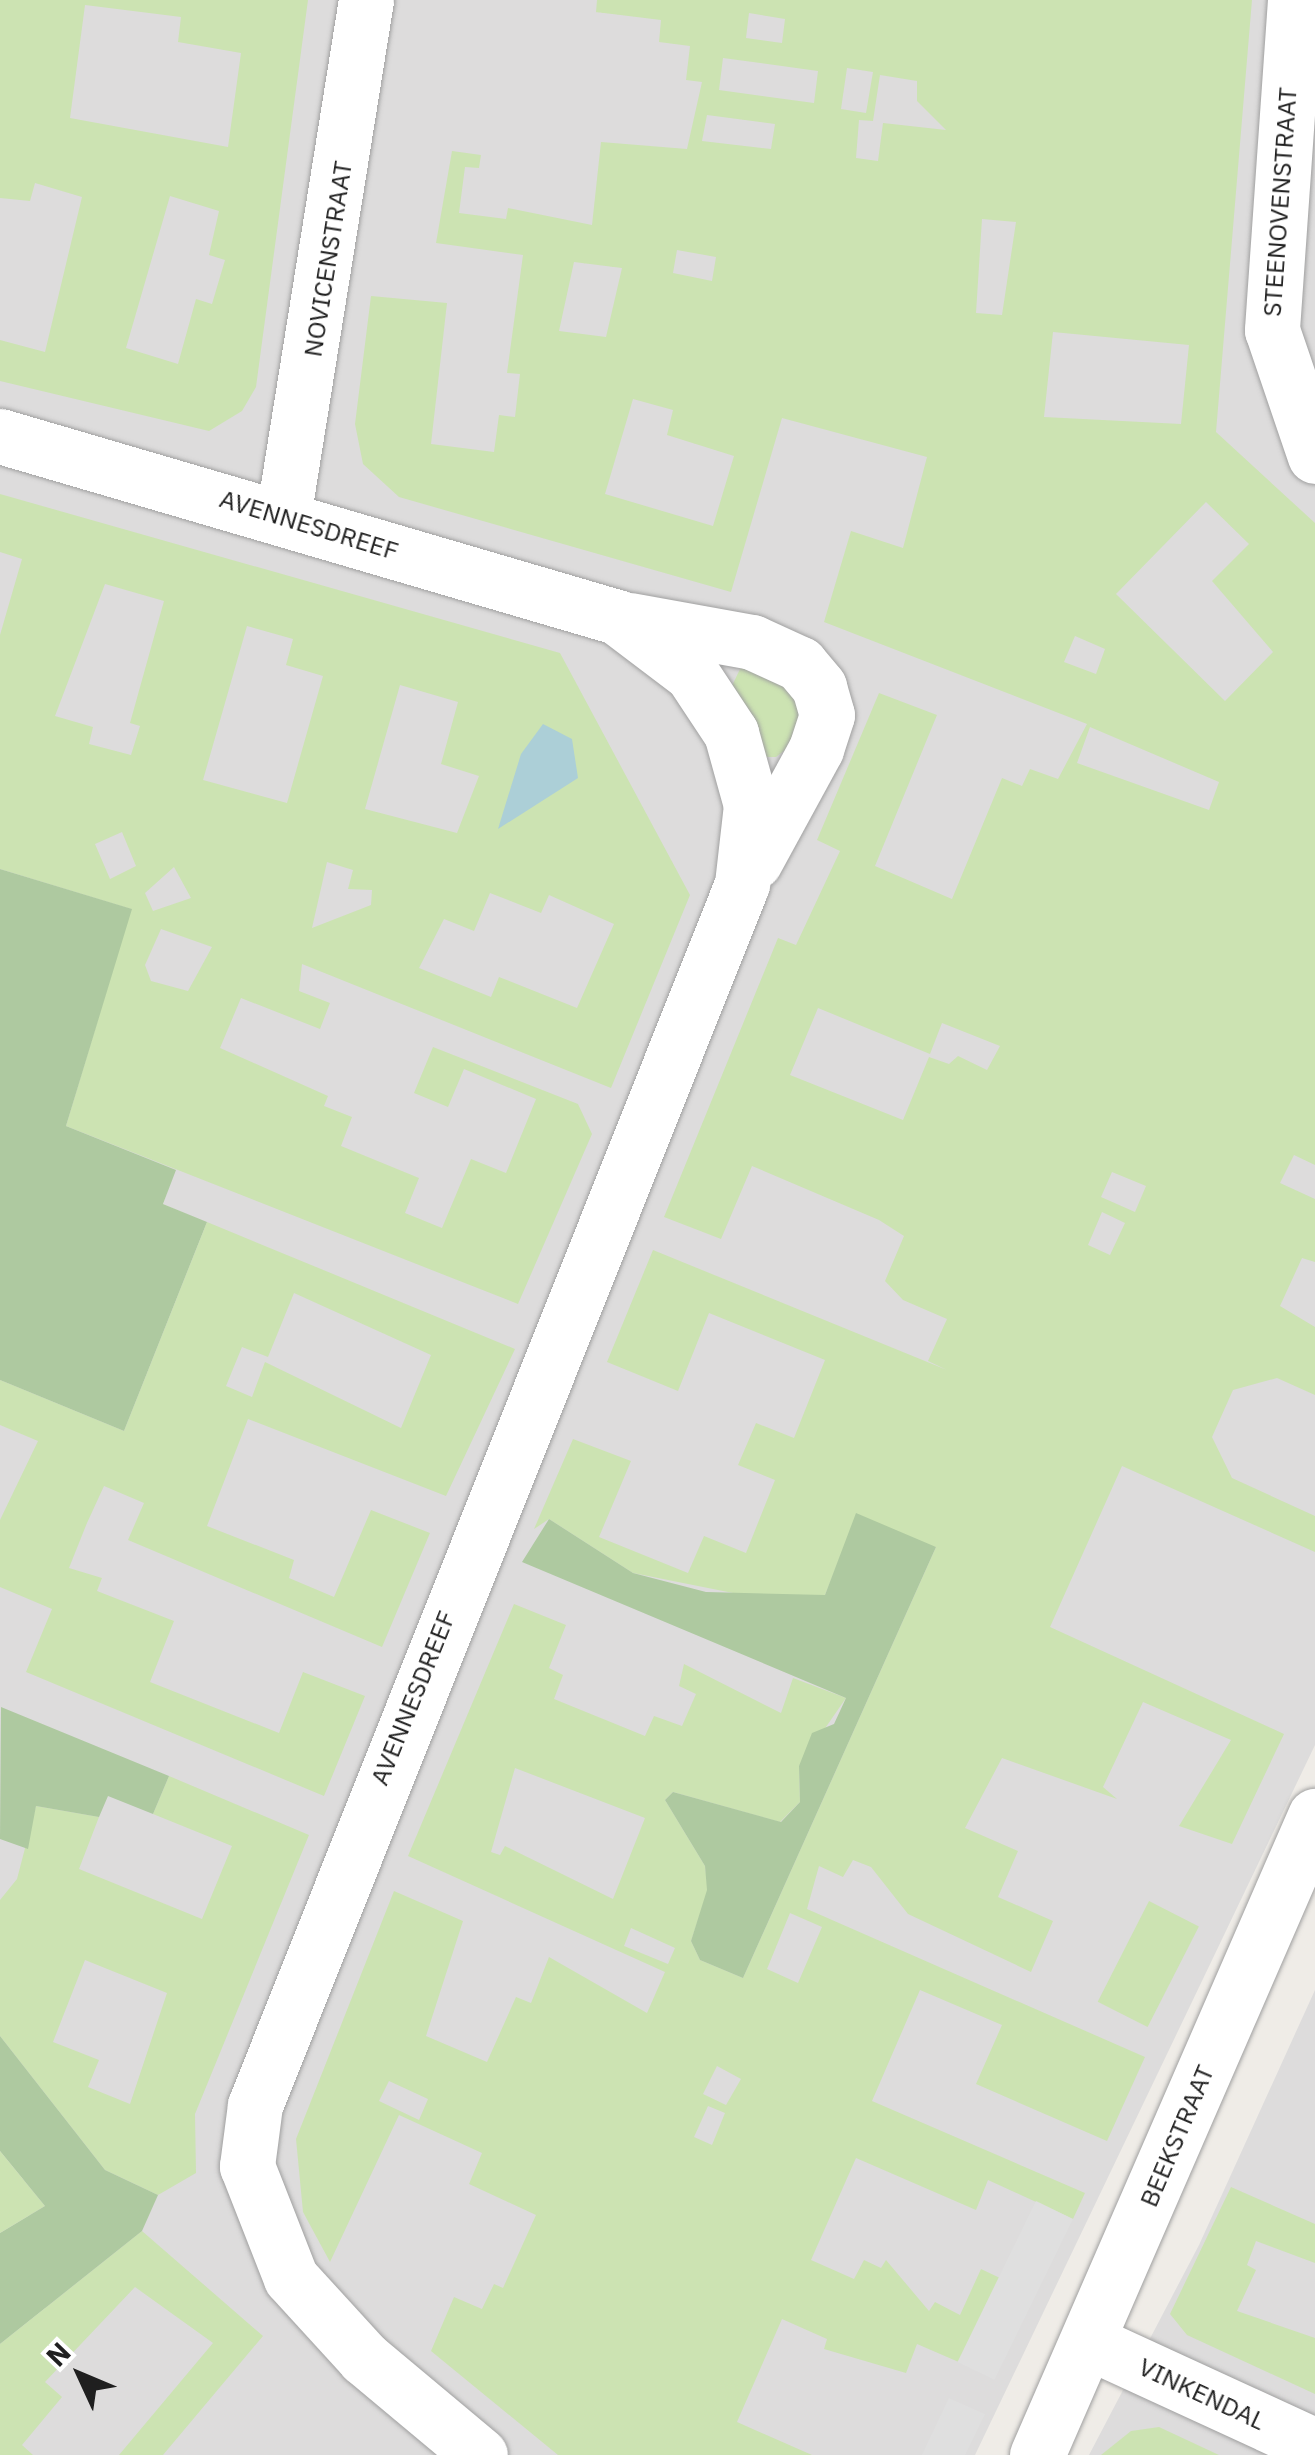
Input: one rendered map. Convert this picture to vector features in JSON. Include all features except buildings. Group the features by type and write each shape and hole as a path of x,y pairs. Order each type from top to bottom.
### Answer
{"street":[{"name":"NOVICENSTRAAT","path":"282,516 328,281 366,0"},
{"name":"STEENOVENSTRAAT","path":"1295,0 1272,330 1315,456"},
{"name":"AVENNESDREEF","path":"0,436 617,617 752,642 800,664 819,686 827,714 816,749 742,884 254,2105 247,2166 290,2278 364,2358 480,2455"},
{"name":"AVENNESDREEF","path":"617,617 692,674 731,732 751,804 742,884"},
{"name":"BEEKSTRAAT","path":"1037,2455 1315,1816"},
{"name":"VINKENDAL","path":"1089,2342 1315,2446"}],"shaded area":[{"path":"0,0 1315,0 1315,1745 975,2455 0,2455 0,2344 45,2309 0,2036 0,1380 124,1431 207,1223 163,1204 175,1170 66,1126 131,909 0,869"},
{"path":"1315,1990 1315,2455 1089,2455 1199,2245"},
{"path":"1036,2201 1073,2219 994,2380 958,2362"},
{"path":"949,2398 985,2414 965,2455 922,2455"}],"green space":[{"path":"0,0 308,0 256,387 242,411 209,431 0,381 0,340 45,352 82,197 35,183 30,201 0,198","holes":["85,5 181,17 178,42 241,53 228,147 70,118","170,196 219,211 209,255 225,260 212,304 196,299 178,364 126,348"]},
{"path":"597,0 1252,0 1216,432 1315,523 1315,1165 1294,1155 1280,1183 1315,1199 1315,1262 1302,1258 1280,1306 1315,1327 1315,1395 1277,1378 1233,1390 1212,1437 1232,1478 1315,1516 1315,1552 1122,1466 1050,1627 1284,1734 1232,1844 1179,1826 1231,1740 1143,1702 1103,1787 1117,1799 1002,1758 965,1828 1018,1851 998,1897 1053,1921 1031,1972 908,1914 871,1867 853,1860 843,1877 819,1866 807,1909 1145,2057 1107,2141 976,2084 1002,2025 920,1990 872,2101 1085,2193 1073,2219 988,2180 976,2210 856,2158 811,2260 854,2279 864,2260 881,2268 886,2260 929,2311 935,2302 960,2315 981,2269 1000,2278 961,2363 917,2344 906,2373 824,2349 827,2339 782,2319 737,2422 812,2455 558,2455 431,2351 454,2297 482,2309 494,2284 503,2288 536,2215 469,2184 482,2153 399,2115 330,2262 303,2212 296,2139 394,1891 463,1921 426,2036 487,2062 516,1997 531,2003 549,1957 647,2013 665,1972 408,1856 514,1604 566,1625 549,1668 563,1675 554,1699 645,1736 654,1716 682,1726 696,1694 679,1686 684,1664 781,1713 793,1678 846,1698 799,1766 800,1802 780,1822 673,1792 665,1800 705,1866 708,1890 691,1941 700,1960 743,1978 936,1547 847,1540 825,1595 748,1596 633,1573 549,1519 534,1529 573,1439 631,1461 599,1537 688,1573 704,1536 746,1553 775,1480 738,1465 756,1423 794,1438 825,1360 709,1313 678,1391 607,1362 653,1250 947,1370 928,1361 947,1319 903,1300 885,1281 904,1236 879,1220 752,1166 721,1239 664,1217 778,938 796,945 840,851 817,840 879,693 937,715 875,866 952,899 1002,778 1022,786 1030,769 1058,779 1087,724 824,622 851,531 903,548 927,457 782,418 731,592 399,497 363,464 355,424 371,296 447,303 431,444 494,452 499,415 515,417 520,374 507,373 523,255 436,243 452,151 481,155 479,168 465,167 459,213 506,219 508,208 592,225 601,142 687,149 702,82 686,80 690,46 659,42 661,20 596,12","holes":["749,13 785,19 782,43 746,38","723,58 818,71 814,103 719,90","847,68 873,72 866,113 841,109","880,75 917,81 917,101 946,130 883,123 878,161 856,158 859,120 873,121","707,115 775,124 771,149 702,141","982,219 1016,222 1002,315 976,313","677,250 716,257 712,281 673,273","574,262 622,268 606,337 559,331","1053,332 1189,345 1181,424 1044,417","633,399 673,410 667,435 734,456 713,526 605,494","1206,502 1249,544 1212,581 1273,652 1225,701 1116,594","1075,636 1105,649 1096,674 1064,662","1090,727 1219,782 1209,810 1077,763","818,1008 930,1054 942,1023 1000,1046 987,1070 958,1056 949,1064 929,1057 903,1120 790,1075","1112,1172 1146,1186 1135,1212 1101,1197","1102,1212 1125,1223 1110,1255 1088,1245","515,1768 645,1818 613,1899 505,1846 500,1855 491,1852","790,1913 822,1927 798,1983 767,1969","631,1928 675,1948 668,1964 624,1946","717,2066 741,2079 726,2105 703,2094","389,2081 428,2099 419,2120 379,2101","708,2106 725,2113 712,2145 694,2137"]},
{"path":"0,494 560,653 690,895 611,1088 302,964 299,991 330,1003 320,1029 241,998 220,1048 328,1096 324,1106 352,1117 341,1146 419,1178 405,1213 442,1228 471,1159 506,1173 536,1099 464,1069 448,1107 414,1093 433,1047 578,1104 592,1134 518,1304 66,1126 131,909 0,869 0,635 22,559 0,552","holes":["105,584 164,601 130,723 140,726 131,755 89,744 93,727 55,716","247,626 293,639 286,665 323,676 287,803 203,780","400,685 458,702 441,764 479,776 457,833 365,809","122,832 136,866 110,879 95,844","327,862 353,870 348,889 372,890 371,905 312,928","174,867 191,898 153,911 145,893","490,893 541,913 549,895 614,924 577,1008 499,977 491,997 419,968 444,919 474,931","161,929 212,947 188,991 151,981 145,965"]},
{"path":"760,665 802,702 793,744 776,757 765,757 729,692 741,667"},
{"path":"0,869 132,909 66,1126 176,1170 163,1204 207,1222 124,1431 0,1380"},
{"path":"207,1222 515,1349 446,1496 248,1419 207,1526 294,1560 289,1578 334,1597 371,1510 430,1533 382,1647 128,1540 144,1503 104,1486 87,1523 69,1568 102,1578 97,1591 174,1621 150,1682 279,1733 303,1672 365,1696 324,1796 26,1672 52,1609 0,1587 0,1520 38,1441 0,1425 0,1380 124,1431","holes":["294,1293 431,1355 401,1428 265,1362 252,1397 226,1386 242,1347 268,1357"]},
{"path":"856,1513 936,1547 743,1978 700,1960 691,1941 707,1890 705,1866 665,1800 673,1792 781,1822 800,1802 799,1766 812,1733 834,1724 846,1698 522,1562 549,1519 633,1573 706,1592 825,1595"},
{"path":"1,1707 169,1776 153,1814 108,1796 99,1817 36,1806 28,1849 0,1839"},
{"path":"169,1776 309,1835 195,2114 196,2173 158,2195 105,2170 0,2036 0,1900 17,1879 36,1806 99,1817 79,1869 202,1919 232,1846 153,1814","holes":["85,1960 167,1993 130,2104 88,2087 99,2060 53,2042"]},
{"path":"1149,1901 1199,1926 1148,2027 1098,2002"},
{"path":"0,2036 105,2170 158,2195 142,2231 0,2344 0,2233 45,2206 0,2151"},
{"path":"0,2151 45,2206 0,2233"},
{"path":"1231,2187 1315,2224 1315,2263 1256,2241 1247,2265 1256,2270 1237,2311 1315,2338 1315,2394 1187,2335 1170,2314"},
{"path":"142,2231 263,2336 163,2455 119,2455 213,2343 135,2287 45,2382 62,2397 22,2445 33,2455 0,2455 0,2344"},
{"path":"1159,2427 1219,2455 1101,2455 1131,2431"}],"water":[{"path":"543,724 572,739 578,778 498,829 521,754"}]}
